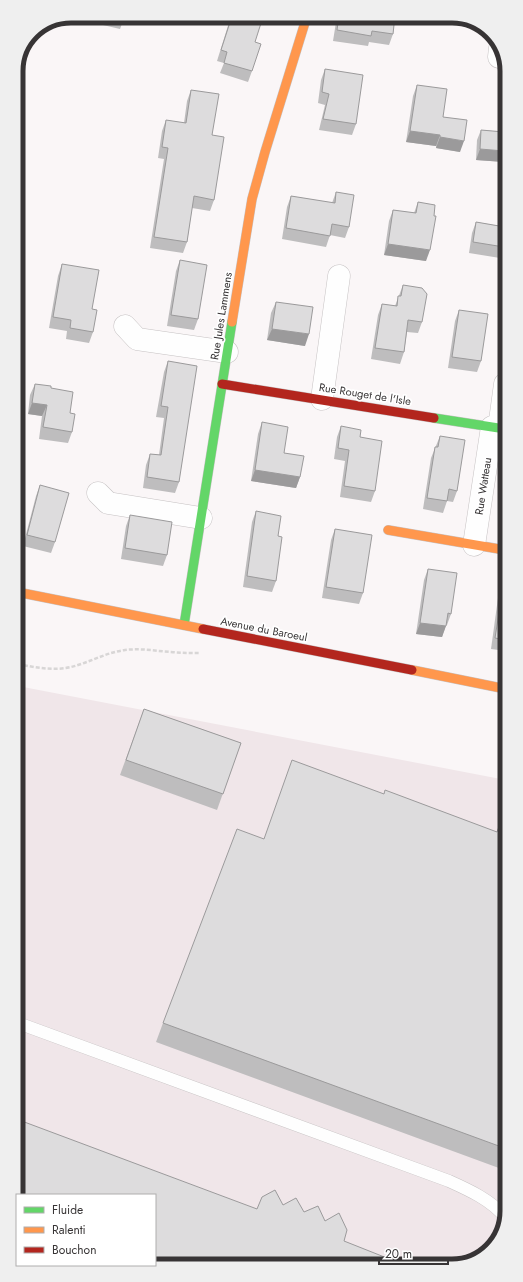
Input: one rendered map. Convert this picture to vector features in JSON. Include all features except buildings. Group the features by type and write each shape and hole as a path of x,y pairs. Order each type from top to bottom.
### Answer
{"street":[{"name":"Rue Jules Lammens","path":"184,625 227,352 255,187 305,23"},
{"path":"322,399 339,276"},
{"path":"125,326 137,339 227,352"},
{"name":"Rue Rouget de l'Isle","path":"222,384 499,428"},
{"name":"Rue Watteau","path":"474,545 499,428"},
{"path":"98,493 108,503 201,518"},
{"path":"388,530 500,549"},
{"name":"Avenue du Baroeul","path":"23,593 500,689"}],"lane":[{"path":"23,1025 454,1184 490,1202 500,1212"}],"path":[{"path":"23,665 50,669 69,668 116,652 135,649 204,653"}],"shaded area":[{"path":"23,687 500,779 500,1218 494,1235 479,1251 459,1259 156,1259 156,1194 23,1194"}],"traffic: fast":[{"path":"184,625 232,322"},
{"path":"434,418 500,428"}],"traffic: slow":[{"path":"232,322 252,199 305,23"},
{"path":"388,530 500,549"},
{"path":"23,593 203,629"},
{"path":"412,670 500,688"}],"traffic: jam":[{"path":"222,384 434,418"},
{"path":"203,629 412,670"}]}
